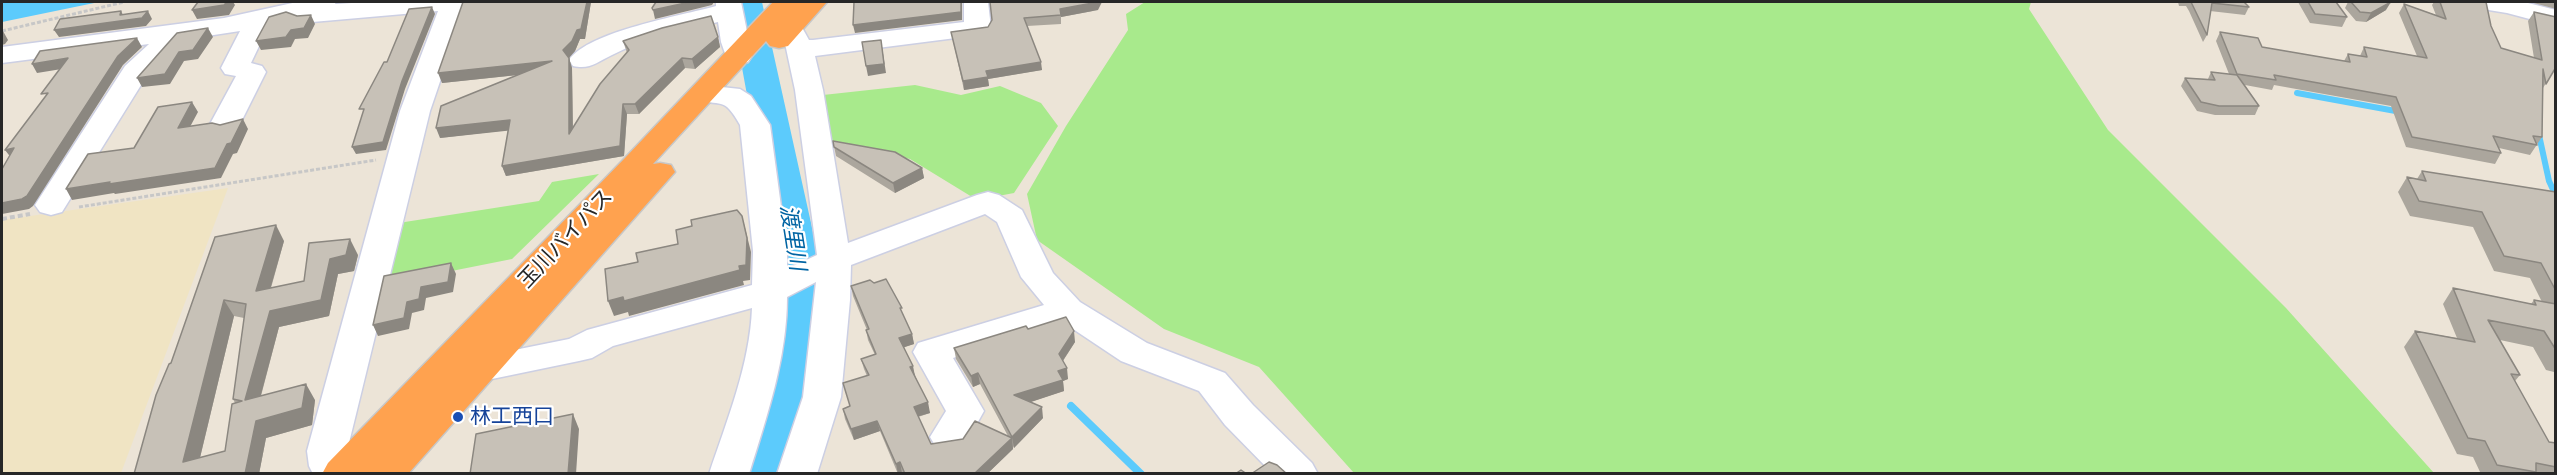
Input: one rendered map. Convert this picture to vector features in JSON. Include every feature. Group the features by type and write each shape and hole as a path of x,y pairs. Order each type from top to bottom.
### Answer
{"highway":[{"name":"玉川バイパス","path":"342,474 729,81 789,22 814,2"},
{"name":"玉川バイパス","path":"384,474 481,369 729,81"}],"street":[{"path":"225,124 252,72 235,68 263,18 324,2"},
{"path":"2,80 10,54 173,33 263,18 437,2 415,111 327,451 329,466 334,474"},
{"path":"797,474 822,397 833,300 834,260 809,90 789,22 978,28 976,2"},
{"path":"2479,2 2508,5 2554,18"},
{"path":"583,60 600,48 729,6 734,42 729,81 755,125 770,251 768,326 755,392 729,474"},
{"path":"54,208 135,72 152,58 173,33"},
{"path":"435,378 579,349 600,338 768,292 834,260 988,202 1011,217 1038,277 1068,310 1134,352 1212,382 1239,415 1298,474"},
{"path":"950,437 965,411 931,352 1068,310"}],"path":[{"path":"2,31 124,2"},
{"path":"2,219 54,208 404,155"}],"shaded area":[{"path":"228,188 121,473 2,473 2,220"}],"green space":[{"path":"1145,2 2031,2 2029,9 2108,130 2286,308 2434,473 1354,473 1259,367 1164,329 1037,240 1027,194 1066,126 1128,30 1126,14"},
{"path":"915,85 961,95 1000,86 1041,103 1058,126 1014,193 977,200 910,159 828,141 823,95"},
{"path":"599,174 512,259 376,286 392,224 539,201 552,182"}],"water":[{"path":"2,2 99,2 2,22"}],"building":[{"path":"198,2 227,2 224,5 192,10"},
{"path":"463,2 587,2 581,29 577,30 572,41 563,50 569,58 569,134 600,84 629,50 623,41 662,28 711,16 718,37 692,59 682,58 635,104 623,104 620,146 502,166 510,120 436,128 441,106 552,61 438,73"},
{"path":"656,2 690,2 653,10"},
{"path":"854,2 961,2 961,12 853,25"},
{"path":"990,2 1098,2 1060,9 1061,15 1024,18 1041,62 986,71 988,77 963,81 951,32 988,27 992,20"},
{"path":"2191,2 2244,2 2249,7 2212,3 2207,35"},
{"path":"2308,2 2336,2 2347,17 2315,14"},
{"path":"2351,2 2391,2 2371,13 2360,12"},
{"path":"2440,2 2486,2 2491,26 2501,48 2542,60 2534,12 2556,17 2556,67 2546,84 2543,69 2542,137 2533,136 2537,145 2493,136 2501,153 2412,137 2396,97 2274,75 2276,80 2237,74 2220,32 2258,38 2262,47 2350,62 2348,54 2367,57 2364,47 2427,58 2404,4 2446,19"},
{"path":"432,7 402,81 383,142 352,147 364,109 359,109 384,62 387,62 409,9"},
{"path":"121,11 120,15 148,11 142,18 54,30 60,19"},
{"path":"286,12 297,16 311,15 304,28 291,30 286,37 256,41 269,17"},
{"path":"208,28 193,50 179,52 165,74 137,78 177,33"},
{"path":"137,38 118,56 27,196 2,203 2,169 14,148 5,150 48,93 41,94 68,58 32,64 40,51"},
{"path":"881,40 884,64 866,66 862,42"},
{"path":"2211,72 2237,75 2259,106 2219,106 2201,102 2185,78 2215,80"},
{"path":"192,102 178,128 212,123 220,125 243,119 215,168 66,189 88,154 134,148 158,107"},
{"path":"833,141 895,152 922,168 893,183 834,147"},
{"path":"2422,171 2556,192 2556,291 2541,263 2504,256 2482,212 2419,201 2407,177 2426,181"},
{"path":"737,210 742,216 747,238 746,265 739,266 740,270 624,301 623,297 608,301 605,269 638,262 636,253 678,244 676,230 692,226 691,220"},
{"path":"276,225 256,291 304,281 309,243 350,239 346,255 330,259 321,300 270,311 245,400 306,384 302,408 256,421 245,474 134,474 156,395 171,363 215,237","holes":["224,300 246,304 233,399 242,401 232,404 225,451 183,462"]},
{"path":"451,263 448,282 421,287 419,299 407,302 404,318 373,325 384,276"},
{"path":"886,279 902,308 900,308 912,334 899,338 913,366 910,367 928,402 914,407 931,444 963,439 975,421 1012,438 974,474 905,474 900,462 896,464 877,421 851,429 843,409 850,406 843,383 869,375 861,359 876,354 866,330 869,329 851,286 870,280 874,283"},
{"path":"2453,288 2536,305 2534,300 2556,304 2556,350 2544,331 2488,320 2520,375 2511,374 2549,442 2556,443 2556,467 2536,463 2536,472 2497,465 2485,441 2468,438 2415,331 2475,342"},
{"path":"1066,317 1074,331 1059,354 1067,368 1058,371 1063,380 1014,395 1042,407 1012,437 978,373 971,376 954,348 1026,326 1028,329"},
{"path":"573,414 568,474 470,474 476,434"},
{"path":"1269,462 1277,465 1287,474 1251,474"},
{"path":"1241,470 1247,474 1235,474"}],"waterway":[{"name":"渡里川","path":"746,2 798,259 799,291 783,401 757,474"},
{"path":"2297,93 2401,112"},
{"path":"2539,135 2549,181 2556,196"},
{"path":"1071,406 1141,474"}],"place":[{"name":"林工西口","path":"458,417"}]}
